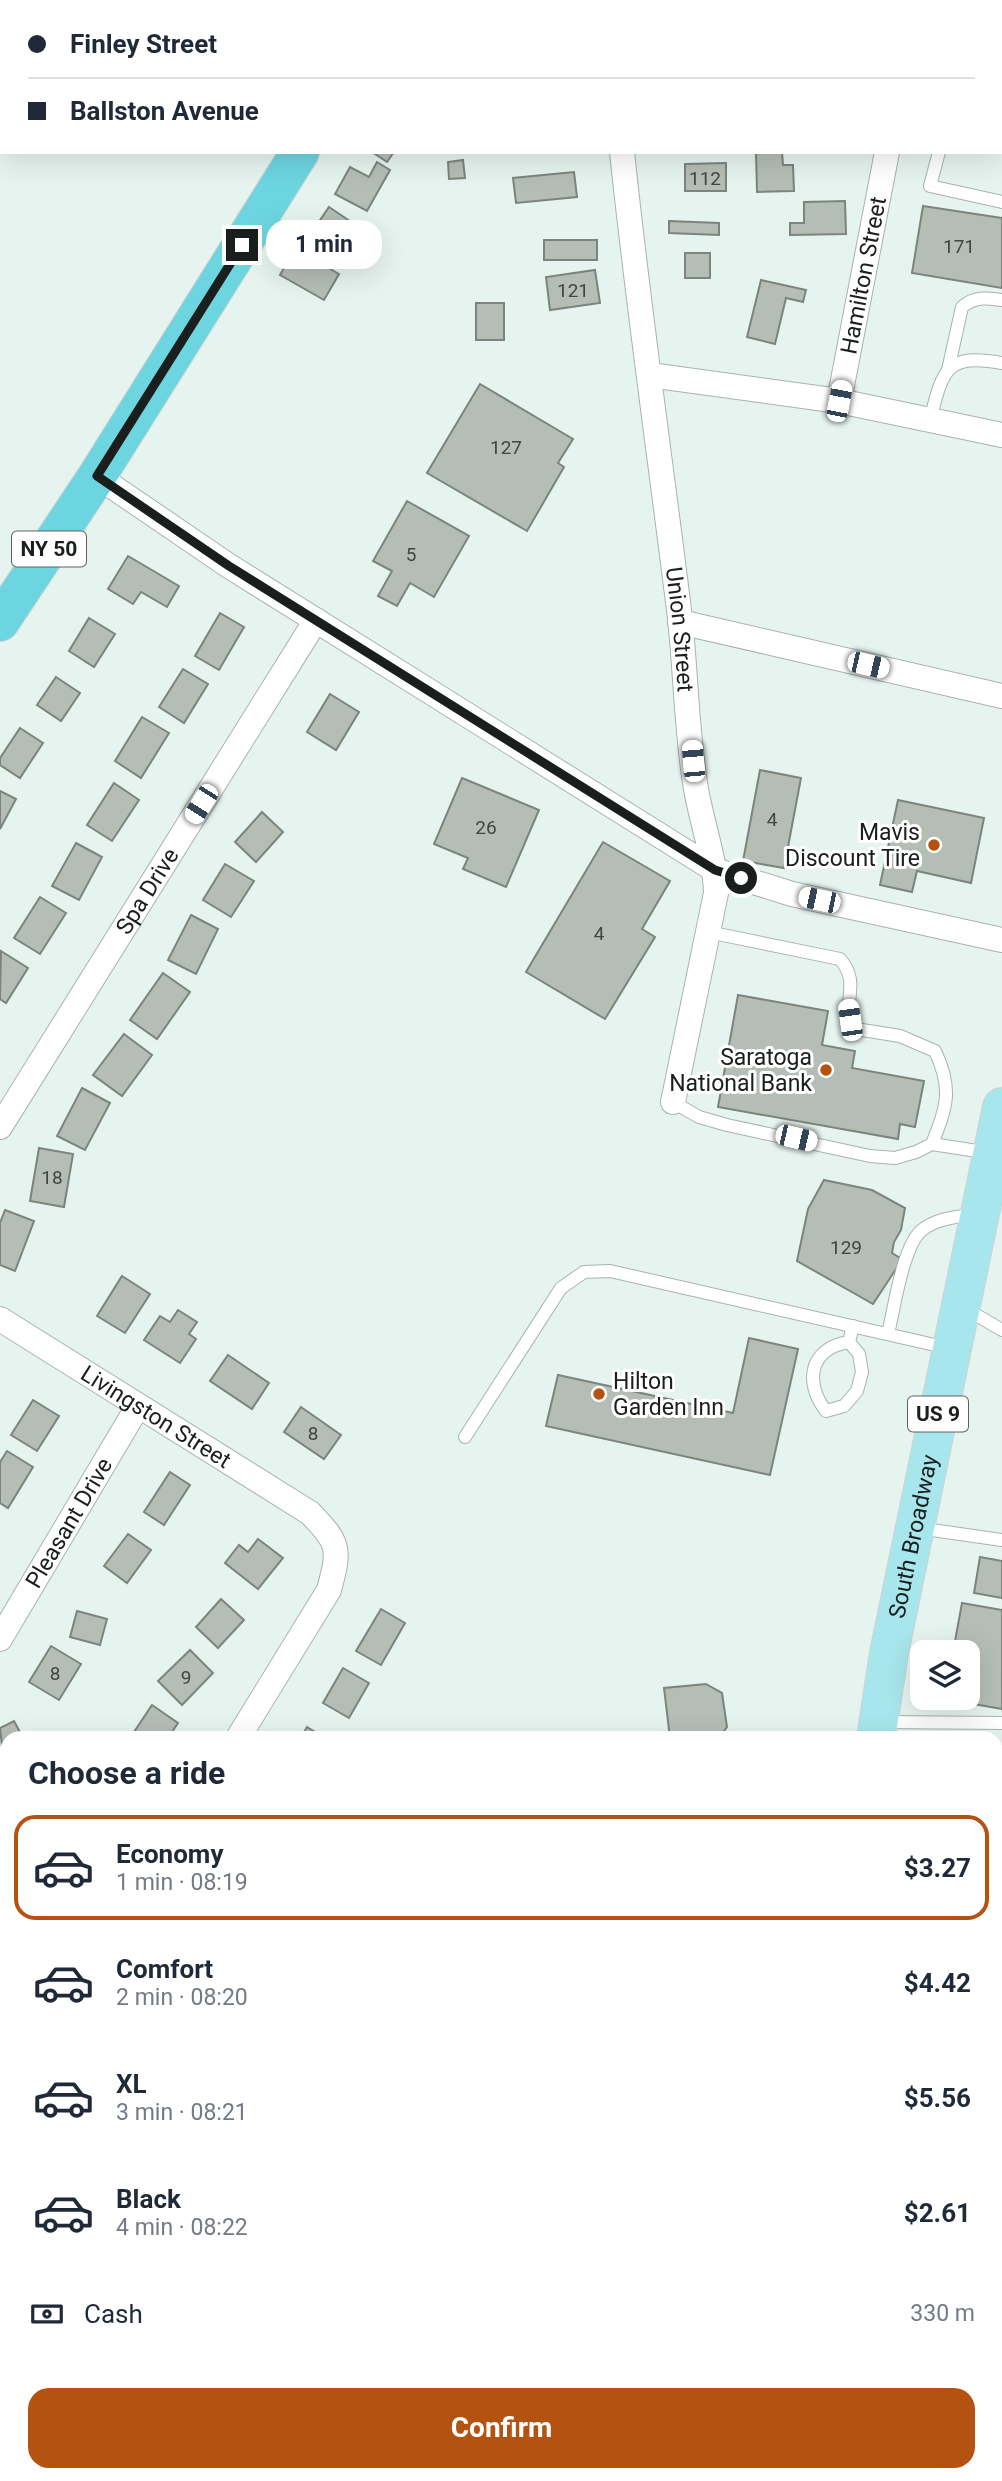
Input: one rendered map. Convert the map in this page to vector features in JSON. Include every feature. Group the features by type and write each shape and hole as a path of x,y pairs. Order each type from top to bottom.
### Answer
{"highway":[{"name":"NY 50","path":"0,622 97,476 299,154"}],"main road":[{"name":"South Broadway","path":"879,1731 889,1653 979,1214 997,1157 1002,1107"}],"street":[{"name":"Union Street","path":"622,154 635,279 650,375 680,622 696,789 715,870 716,893 673,1102"},
{"name":"Hamilton Street","path":"839,401 887,154"},
{"path":"650,375 839,401 1002,435"},
{"path":"97,476 229,566 715,870 792,894 1002,940"},
{"name":"Spa Drive","path":"0,1127 316,620"},
{"path":"680,622 1002,695"},
{"name":"Livingston Street","path":"0,1319 310,1513 330,1533 335,1544 336,1562 329,1590 242,1731"},
{"name":"Pleasant Drive","path":"0,1639 138,1406"}],"lane":[{"path":"938,154 930,186 1002,202"},
{"path":"948,370 962,307 970,300 983,297 1002,300"},
{"path":"930,420 940,382 958,362 973,359 1002,363"},
{"path":"708,932 840,959 848,969 852,982 848,1005 850,1020 856,1029 919,1042 935,1051 943,1067 948,1090 943,1118 932,1144"},
{"path":"673,1102 699,1117 727,1125 870,1156 895,1158 932,1144 997,1157"},
{"path":"888,1334 908,1248 921,1230 941,1220 979,1214"},
{"path":"465,1437 561,1288 584,1272 610,1271 952,1349"},
{"path":"960,1306 1002,1330"},
{"path":"849,1342 853,1326"},
{"path":"849,1342 859,1354 862,1372 857,1391 844,1406 826,1411 816,1398 812,1385 815,1364 827,1349 849,1342"},
{"path":"914,1527 1002,1540"},
{"path":"904,1731 1002,1723"}],"building":[{"path":"375,154 393,154 387,162"},
{"path":"756,154 782,154 783,165 793,165 794,191 757,192"},
{"path":"463,160 465,178 449,179 448,162"},
{"path":"377,162 390,170 367,211 335,194 350,167 369,177"},
{"path":"726,163 726,191 685,191 685,164"},
{"path":"574,172 577,197 516,203 513,178"},
{"path":"845,201 846,234 790,235 790,223 804,223 804,202"},
{"path":"923,206 1002,218 1002,288 912,273"},
{"path":"329,207 366,232 348,257 312,232"},
{"path":"669,221 719,223 719,235 669,233"},
{"path":"544,240 597,240 597,260 544,260"},
{"path":"295,249 339,274 324,300 280,275"},
{"path":"685,253 710,253 710,278 685,278"},
{"path":"595,270 600,303 550,310 546,277"},
{"path":"761,280 806,290 803,302 786,298 775,344 747,337"},
{"path":"476,303 504,303 504,340 476,340"},
{"path":"480,384 573,439 558,463 564,467 527,531 427,473"},
{"path":"407,501 469,536 434,597 410,583 397,606 378,596 392,571 373,561"},
{"path":"128,556 179,586 167,607 141,592 133,604 108,589"},
{"path":"220,613 244,627 219,670 195,656"},
{"path":"89,618 115,634 94,667 69,651"},
{"path":"183,669 208,684 184,723 159,707"},
{"path":"56,677 80,693 61,721 37,705"},
{"path":"330,694 359,712 336,750 307,732"},
{"path":"142,717 169,733 141,778 115,761"},
{"path":"20,728 43,743 20,778 0,765 0,758"},
{"path":"760,770 801,778 784,868 743,861"},
{"path":"462,778 539,810 506,887 463,869 468,858 434,844"},
{"path":"114,783 139,800 112,841 87,825"},
{"path":"0,791 16,799 0,829"},
{"name":"Mavis Discount Tire","path":"898,800 984,818 971,883 917,871 912,892 880,885"},
{"path":"262,812 283,832 256,862 235,842"},
{"path":"603,842 670,881 642,929 655,937 605,1019 526,972"},
{"path":"76,843 102,857 79,900 52,886"},
{"path":"225,864 254,881 231,917 203,900"},
{"path":"40,897 66,913 40,954 14,938"},
{"path":"191,915 218,929 196,974 168,960"},
{"path":"1,951 28,968 6,1003 0,999"},
{"path":"163,973 190,992 157,1039 130,1020"},
{"path":"738,995 828,1011 822,1045 855,1051 852,1068 924,1081 915,1127 900,1124 898,1139 718,1107"},
{"path":"124,1034 152,1055 122,1096 93,1075"},
{"path":"82,1088 110,1103 85,1150 57,1136"},
{"path":"39,1148 73,1154 64,1207 30,1201"},
{"path":"824,1180 872,1190 905,1208 901,1230 894,1242 892,1253 900,1258 898,1266 873,1304 797,1261 808,1209"},
{"path":"5,1210 34,1221 15,1271 0,1265 0,1223"},
{"path":"122,1276 150,1294 125,1333 97,1316"},
{"path":"178,1310 197,1322 189,1334 196,1339 180,1363 144,1340 160,1316 170,1322"},
{"name":"Hilton Garden Inn","path":"749,1338 798,1349 770,1475 546,1426 558,1375 733,1413"},
{"path":"228,1355 269,1383 252,1409 210,1381"},
{"path":"33,1400 59,1416 37,1451 11,1435"},
{"path":"301,1407 341,1435 324,1459 284,1432"},
{"path":"7,1451 33,1467 8,1508 0,1503 0,1462"},
{"path":"170,1472 190,1485 164,1525 144,1512"},
{"path":"128,1534 151,1550 127,1583 104,1566"},
{"path":"258,1539 283,1558 258,1589 225,1563 239,1545 248,1552"},
{"path":"980,1557 1002,1561 1002,1598 974,1593"},
{"path":"221,1599 244,1620 218,1648 196,1627"},
{"path":"962,1603 1002,1610 1002,1709 980,1705 980,1640 955,1640"},
{"path":"381,1609 405,1623 381,1665 356,1651"},
{"path":"77,1611 107,1619 100,1645 70,1637"},
{"path":"51,1646 81,1664 59,1700 29,1682"},
{"path":"190,1650 213,1673 182,1705 158,1681"},
{"path":"343,1668 369,1683 349,1718 323,1703"},
{"path":"706,1684 722,1693 727,1727 724,1731 669,1731 664,1688"},
{"path":"152,1705 178,1723 173,1731 135,1731"},
{"path":"14,1721 19,1731 0,1731 0,1728"}],"place":[{"name":"Mavis Discount Tire","path":"934,845"},
{"name":"Saratoga National Bank","path":"826,1070"},
{"name":"Hilton Garden Inn","path":"599,1394"}],"route":[{"path":"242,245 97,476 229,566 715,870 741,878"}]}
